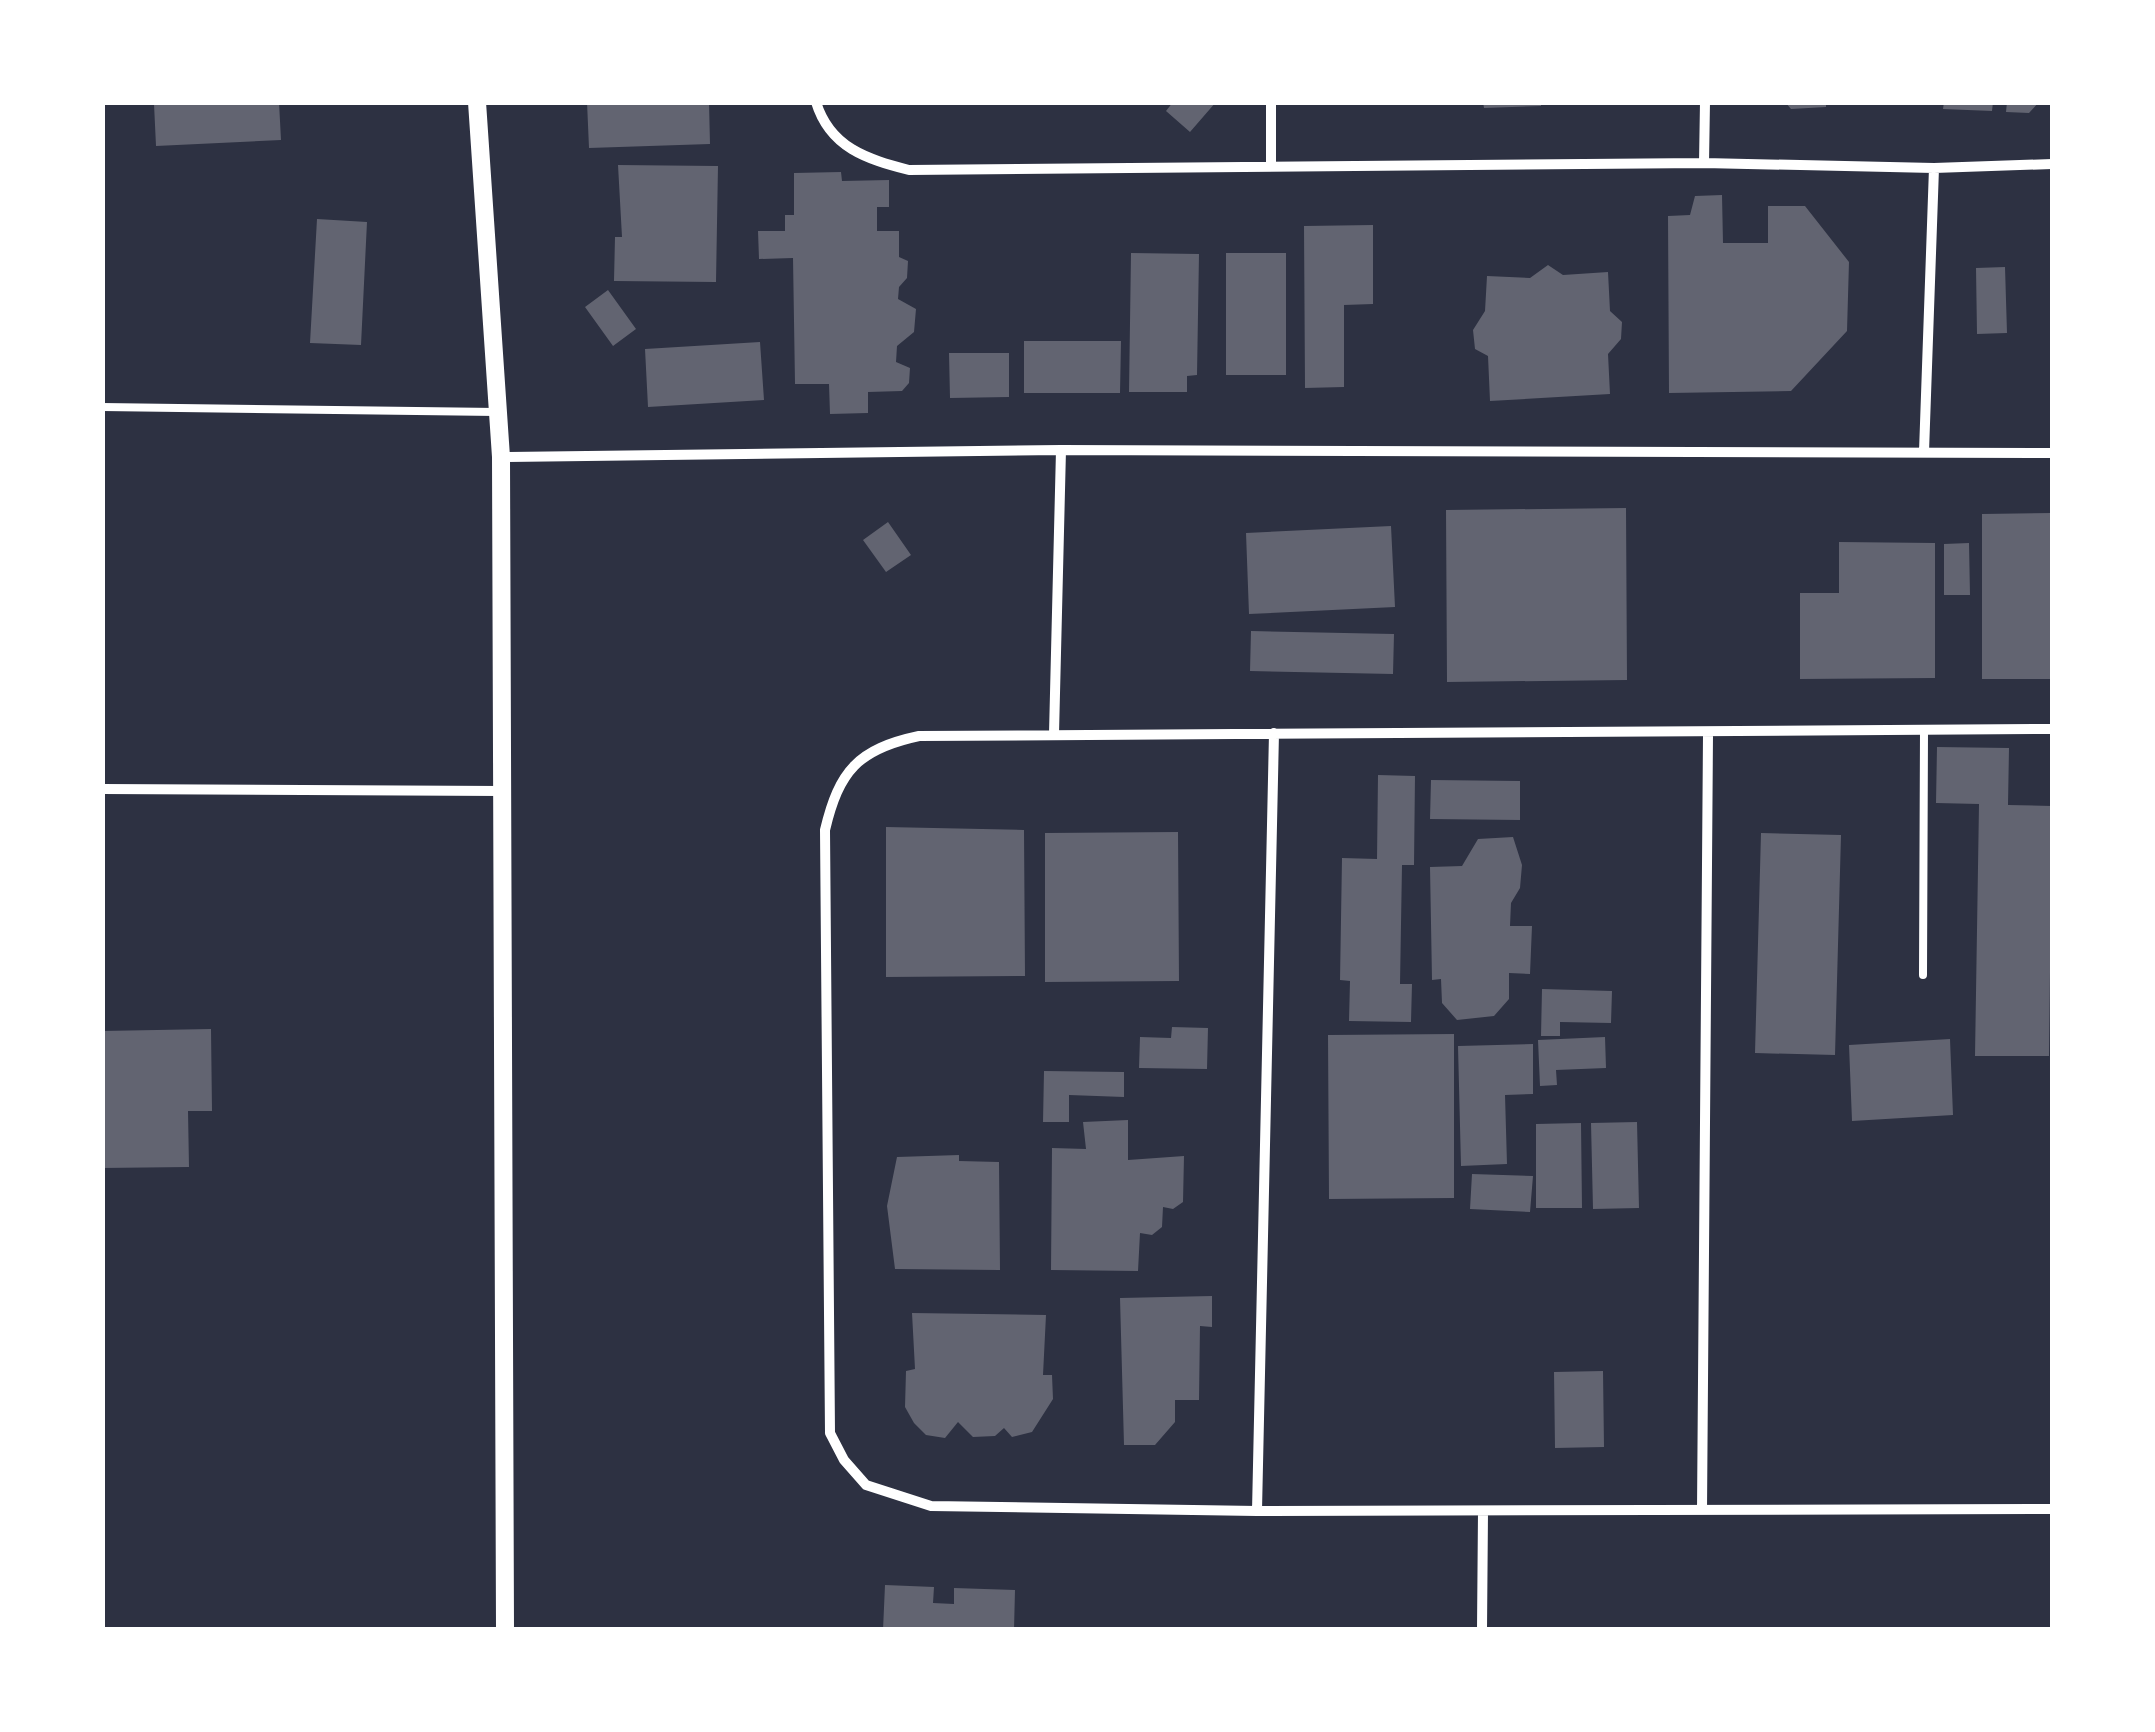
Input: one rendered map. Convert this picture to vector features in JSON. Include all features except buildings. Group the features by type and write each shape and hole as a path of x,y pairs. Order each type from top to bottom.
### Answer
{"street":[{"path":"477,102 501,457 505,1630"},
{"path":"816,102 822,121 842,145 869,160 909,170 1270,164 1704,163 1934,168 2052,164"},
{"path":"1270,164 1271,102"},
{"path":"1704,102 1704,163"},
{"path":"1924,452 1934,168"},
{"path":"501,457 1061,450 2052,453"},
{"path":"1054,734 1061,450"},
{"path":"2052,729 1708,735 919,736 884,743 858,762 834,790 825,830 830,1433 844,1460 866,1485 931,1506 1257,1512 2052,1509"},
{"path":"1257,1512 1274,733"},
{"path":"1702,1510 1708,735"},
{"path":"102,790 502,791"},
{"path":"1482,1630 1483,1512"}],"lane":[{"path":"102,408 498,412"},
{"path":"1923,976 1924,730"}]}
